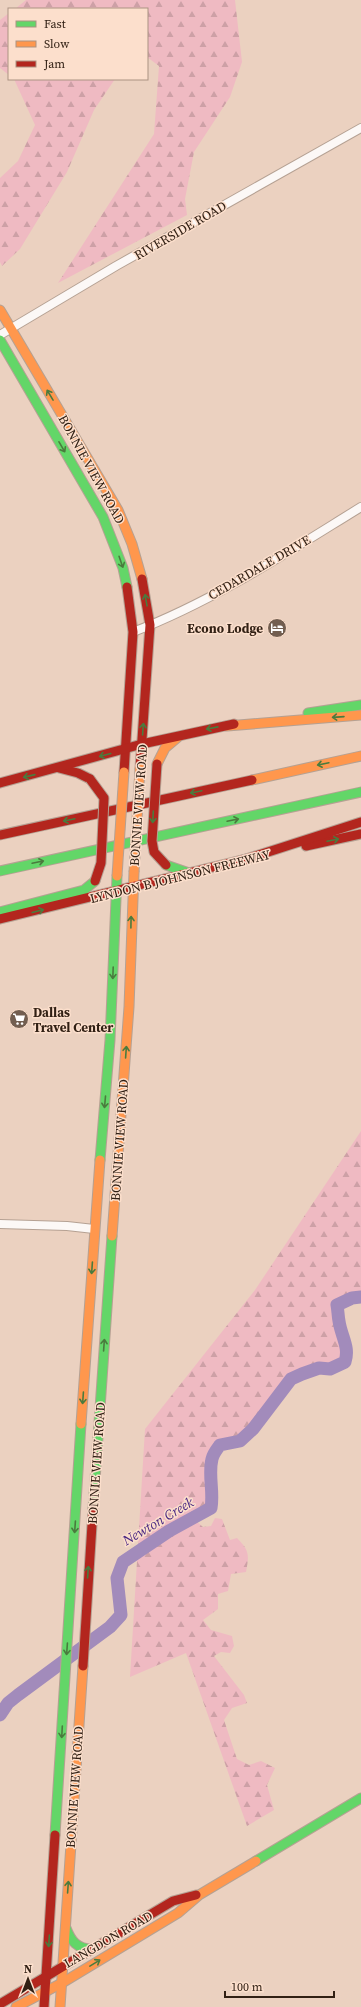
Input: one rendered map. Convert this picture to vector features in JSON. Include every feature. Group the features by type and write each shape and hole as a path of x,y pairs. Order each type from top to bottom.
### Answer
{"main road":[{"name":"BONNIE VIEW ROAD","path":"0,310 118,510 132,544 140,570 150,625 132,888 129,1007 112,1230 60,2007"},
{"name":"BONNIE VIEW ROAD","path":"0,340 3,354 100,512 110,532 123,568 130,596 133,632 116,892 112,1006 94,1229 44,2007"},
{"path":"100,512 118,510"},
{"path":"0,783 142,744 227,726 361,705"},
{"path":"227,726 361,716"},
{"path":"180,736 165,748 157,764 152,842 154,852 166,865 190,874"},
{"path":"0,835 361,756"},
{"path":"0,912 84,890 95,881 101,863 104,798 99,789 90,779 78,773 58,768"},
{"path":"0,871 361,792"},
{"path":"240,861 361,822"},
{"name":"LYNDON B JOHNSON FREEWAY","path":"0,919 240,861 361,834"},
{"path":"112,1006 129,1007"},
{"path":"94,1229 112,1230"},
{"name":"LANGDON ROAD","path":"17,2007 62,1983 178,1913 199,1895 361,1798"},
{"name":"LANGDON ROAD","path":"0,2004 62,1965 173,1901 199,1895"},
{"path":"65,1926 74,1944 85,1950 92,1949"}],"street":[{"name":"RIVERSIDE ROAD","path":"0,335 116,266 361,128"},
{"name":"CEDARDALE DRIVE","path":"133,632 243,580 361,507"},
{"path":"0,1224 67,1226 94,1229"}],"green space":[{"path":"26,0 235,0 242,62 230,97 194,152 185,199 187,215 58,283 154,134 159,66 148,58 148,8 16,8"},
{"path":"8,14 8,74 0,68 0,20"},
{"path":"14,80 114,80 94,110 67,172 20,249 2,266 0,262 0,178 18,161 35,125"},
{"path":"361,1131 361,1301 352,1301 332,1314 345,1355 339,1368 300,1377 291,1383 255,1431 242,1442 232,1445 223,1451 209,1465 211,1505 206,1512 195,1520 203,1527 211,1526 215,1518 222,1519 230,1540 237,1538 244,1546 248,1554 246,1572 231,1574 228,1591 218,1594 218,1609 203,1620 211,1630 232,1636 234,1646 230,1653 221,1652 214,1656 244,1695 247,1703 232,1708 224,1720 237,1759 249,1765 261,1761 275,1768 267,1785 274,1810 247,1826 186,1653 130,1677 145,1429 255,1290"}],"waterway":[{"name":"Newton Creek","path":"0,1715 8,1703 110,1627 121,1615 117,1578 123,1562 169,1531 211,1508 211,1465 213,1455 220,1445 240,1441 253,1429 291,1379 319,1368 330,1369 345,1362 346,1346 340,1326 337,1305 352,1298 361,1297"}],"traffic: fast":[{"path":"0,340 103,517 123,568 127,587"},
{"path":"308,713 361,705"},
{"path":"0,871 361,792"},
{"path":"166,865 189,873"},
{"path":"100,1160 110,1040 117,876"},
{"path":"0,912 84,890 95,881"},
{"path":"93,1509 112,1236"},
{"path":"55,1835 81,1424"},
{"path":"256,1861 361,1798"},
{"path":"66,1928 70,1937 78,1946 92,1949"}],"traffic: slow":[{"path":"0,310 118,510 132,544 142,579"},
{"path":"227,726 361,715"},
{"path":"157,764 165,748 178,737"},
{"path":"252,780 361,756"},
{"path":"134,872 140,768"},
{"path":"117,876 124,772"},
{"path":"112,1236 129,1007 134,872"},
{"path":"81,1424 100,1160"},
{"path":"60,2007 83,1666"},
{"path":"16,2007 62,1983 178,1913 199,1895 256,1861"}],"traffic: jam":[{"path":"140,768 150,625 142,579"},
{"path":"124,772 133,632 127,587"},
{"path":"0,783 142,744 234,724"},
{"path":"157,764 152,841 154,852 166,865"},
{"path":"59,768 78,773 90,779"},
{"path":"90,779 104,798 101,863 95,881"},
{"path":"0,835 252,780"},
{"path":"240,861 361,822"},
{"path":"306,846 361,834"},
{"path":"0,919 246,859"},
{"path":"83,1666 93,1509"},
{"path":"44,2007 55,1835"},
{"path":"0,2004 173,1901 196,1895"}],"place":[{"name":"Econo Lodge","path":"277,628"},
{"name":"Dallas Travel Center","path":"19,1019"}]}
